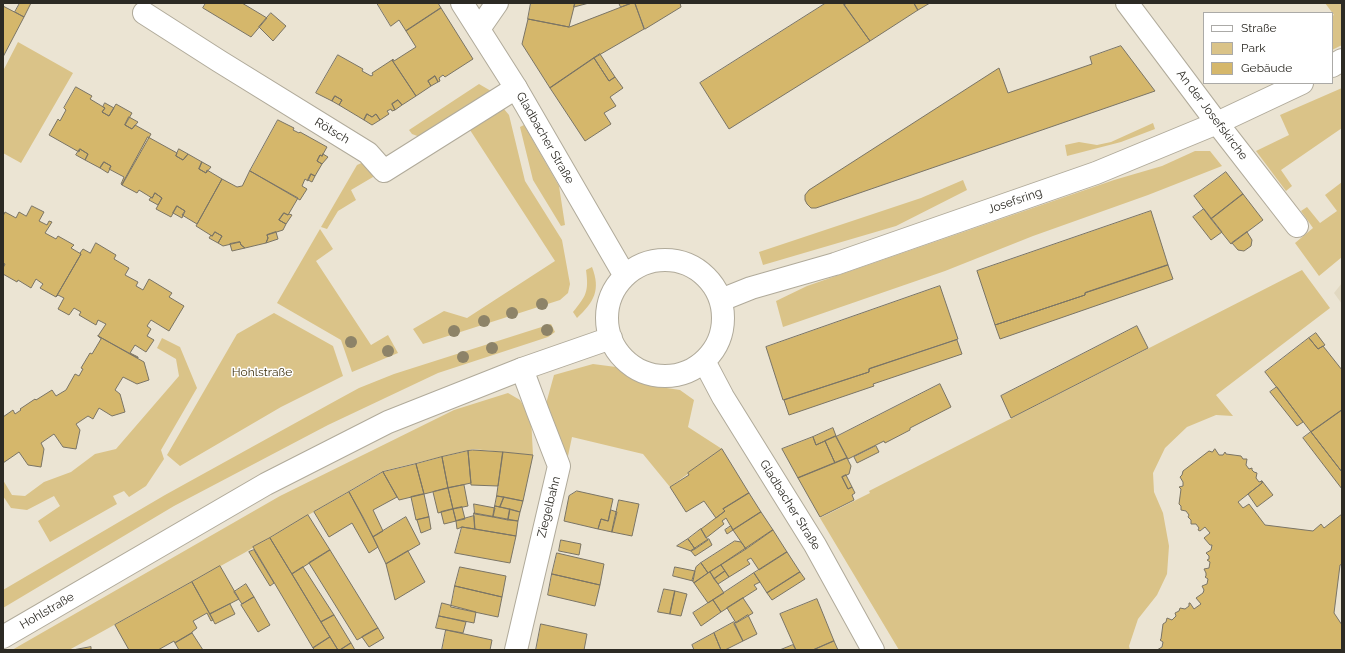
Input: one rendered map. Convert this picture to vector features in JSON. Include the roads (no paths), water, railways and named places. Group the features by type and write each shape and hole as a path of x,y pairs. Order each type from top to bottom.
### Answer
{"main road":[{"name":"Gladbacher Straße","path":"462,3 516,88 625,276"},
{"path":"478,29 498,3"},
{"name":"An der Josefskirche","path":"1127,3 1297,226"},
{"name":"Rötsch","path":"144,13 368,153 384,170 516,88"},
{"path":"1333,65 1342,60"},
{"name":"Josefsring","path":"721,300 751,288 835,264 1096,173 1217,123 1300,84"},
{"path":"660,260 680,262 697,269 712,283 721,300 724,316 722,333 715,348 704,361 688,371 670,376 651,375 634,367 620,354 611,338 607,322 609,305 615,289 625,276 641,265 660,260"},
{"name":"Hohlstraße","path":"3,636 266,484 388,422 522,368 611,338"},
{"name":"Gladbacher Straße","path":"704,361 723,397 815,545 873,650"},
{"name":"Ziegelbahn","path":"516,650 559,466 522,368"}]}
